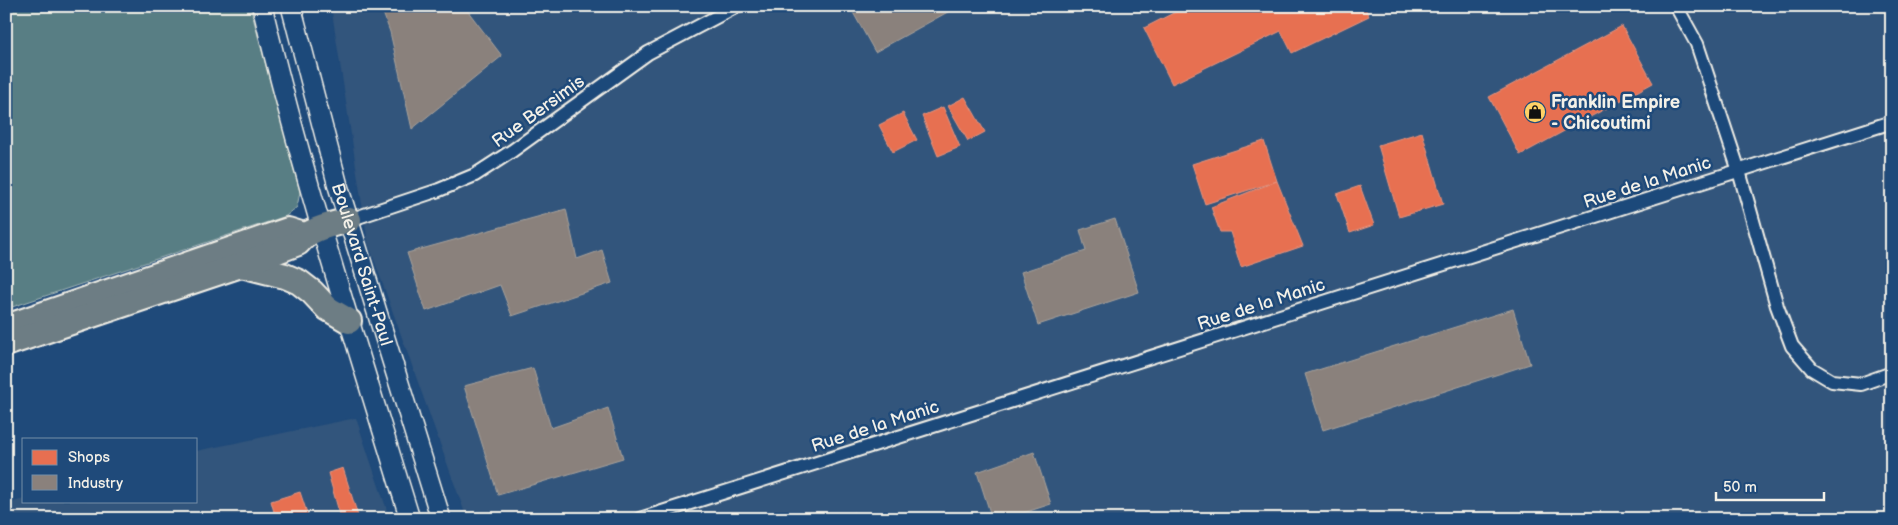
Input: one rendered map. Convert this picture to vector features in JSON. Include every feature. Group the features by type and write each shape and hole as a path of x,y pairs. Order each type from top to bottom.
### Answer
{"highway":[{"path":"6,327 288,230 313,231 349,220"},
{"path":"6,344 241,265 298,243 313,231"},
{"path":"241,265 285,276 299,282 312,292 327,308 349,321"}],"main road":[{"name":"Boulevard Saint-Paul","path":"262,6 281,83 313,231 349,321 410,519"},
{"name":"Boulevard Saint-Paul","path":"291,6 313,94 349,220 441,519"}],"street":[{"name":"Rue Bersimis","path":"349,220 439,190 485,170 648,53 737,6"},
{"path":"1676,6 1697,44 1739,171 1777,306 1792,346 1812,369 1832,381 1861,384 1892,373"},
{"name":"Rue de la Manic","path":"640,519 1892,122"}],"shaded area":[{"path":"331,6 1892,6 1892,519 467,519 368,243"},
{"path":"356,418 390,519 6,519 6,504 22,500 22,502 198,502 198,451"}],"green space":[{"path":"6,6 250,6 300,192 297,207 286,216 6,309"}],"building: Shops":[{"path":"1187,6 1364,6 1369,16 1292,53 1281,31 1172,84 1144,28"},
{"path":"1622,26 1653,83 1520,155 1489,97"},
{"path":"965,97 985,132 968,141 948,106"},
{"path":"943,107 960,147 938,156 922,116"},
{"path":"903,113 917,140 893,152 879,125"},
{"path":"1422,132 1443,204 1399,217 1378,145"},
{"path":"1264,141 1277,181 1205,204 1192,164"},
{"path":"1277,181 1303,246 1241,267 1230,232 1220,232 1211,207"},
{"path":"1360,186 1374,225 1350,233 1337,194"},
{"path":"343,468 359,519 341,519 328,473"},
{"path":"300,492 309,519 276,519 271,501"}],"building: Industry":[{"path":"387,6 464,6 502,56 412,129 390,32 382,10"},
{"path":"954,6 955,8 875,52 850,7"},
{"path":"566,209 577,259 602,250 612,283 512,316 500,285 426,311 407,253"},
{"path":"1115,219 1139,292 1038,325 1021,272 1086,251 1080,230"},
{"path":"1513,309 1530,364 1323,430 1305,374"},
{"path":"533,368 551,428 608,408 623,458 498,495 464,386"},
{"path":"1034,452 1051,504 1005,519 992,519 977,472"},
{"path":"854,512 857,519 834,519"}],"place":[{"name":"Franklin Empire - Chicoutimi","path":"1535,112"}]}
